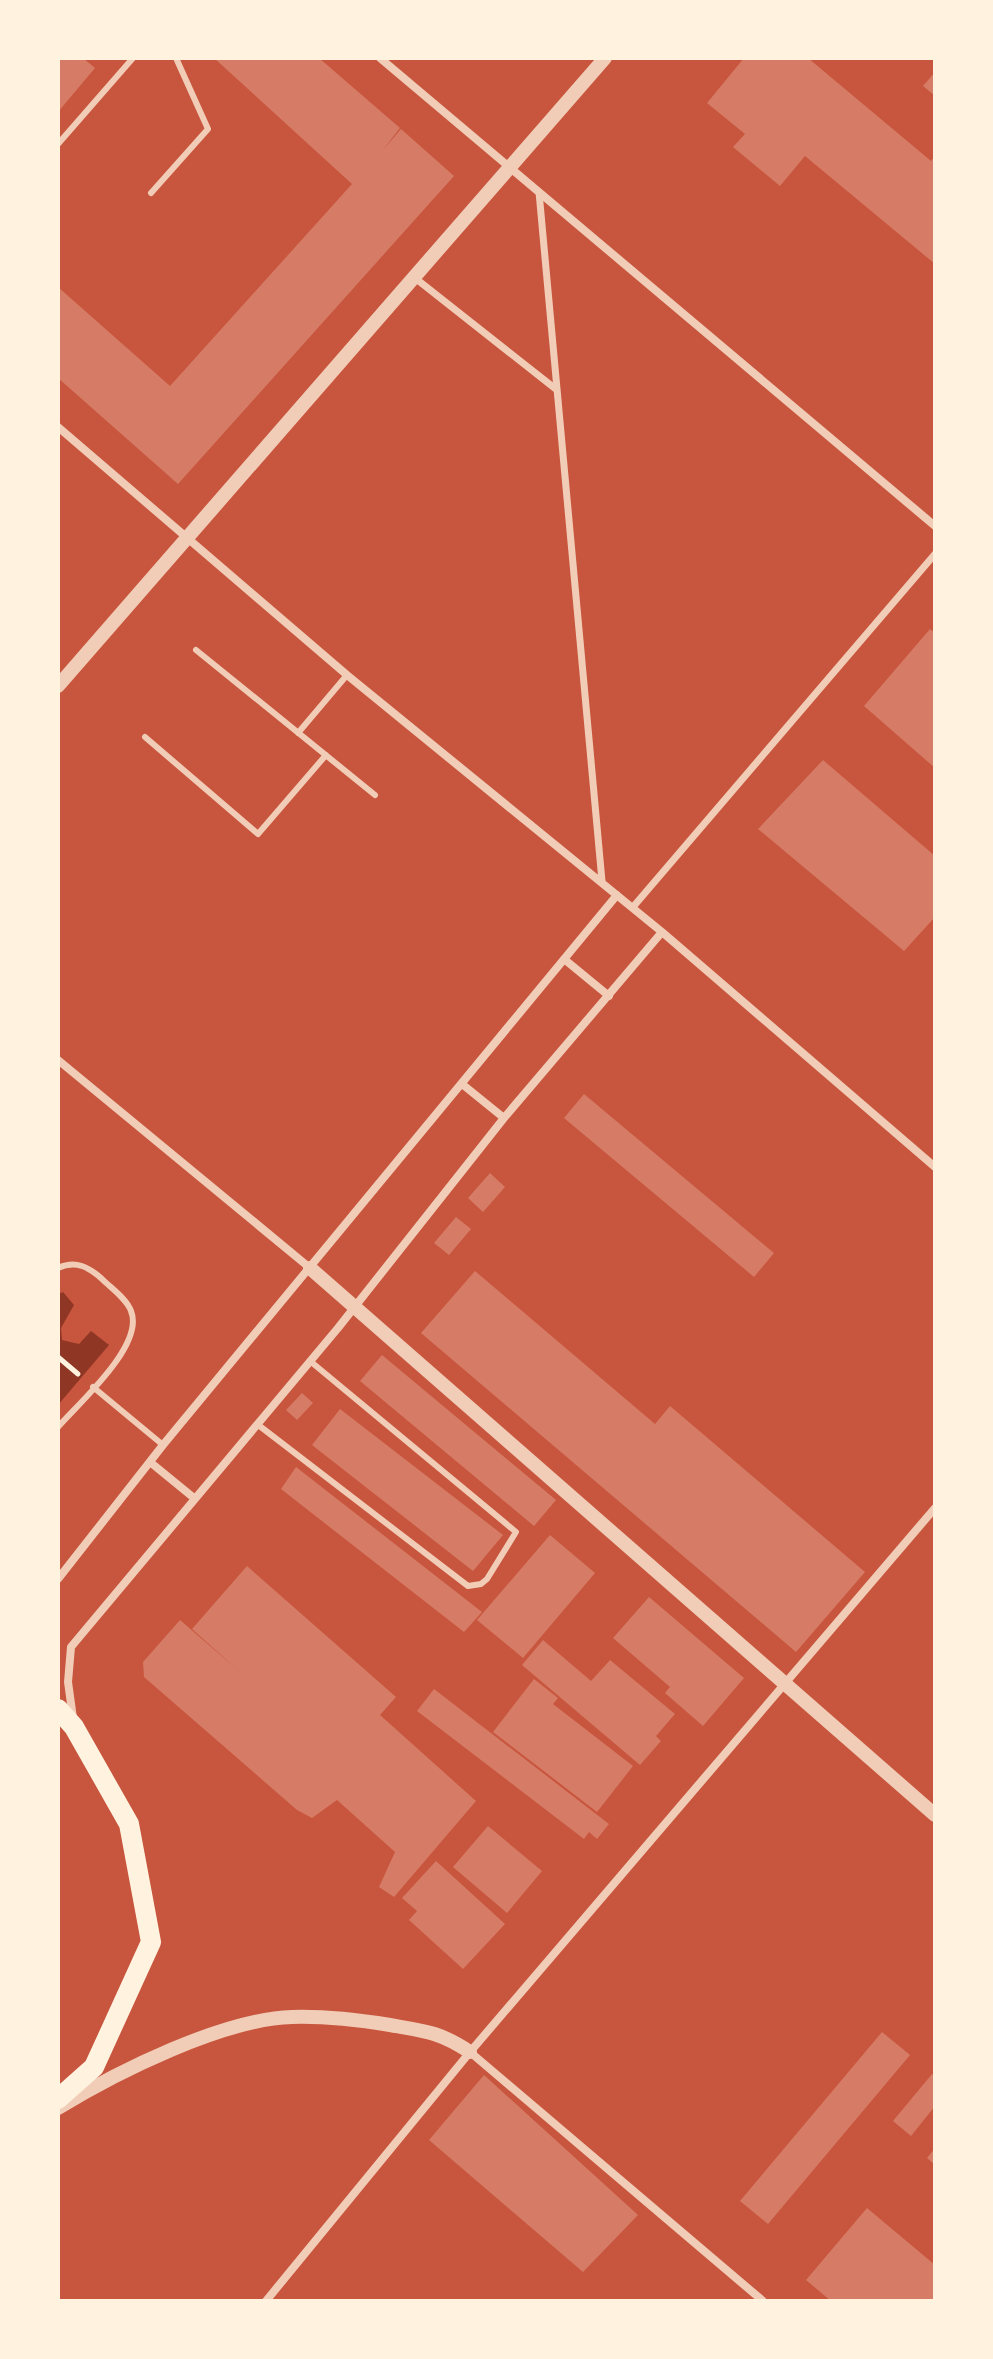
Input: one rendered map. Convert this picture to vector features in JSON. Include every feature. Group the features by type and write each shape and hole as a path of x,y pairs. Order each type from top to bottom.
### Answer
{"main road":[{"path":"58,1709 74,1727 129,1824 151,1942 94,2067 58,2099"}],"street":[{"path":"380,58 935,526"},
{"path":"58,686 605,58"},
{"path":"539,192 602,881"},
{"path":"413,276 557,390"},
{"path":"58,427 347,675 633,907 935,1167"},
{"path":"633,907 935,554"},
{"path":"58,1579 163,1445 617,895"},
{"path":"74,1727 68,1682 71,1647 356,1307 504,1118 662,932"},
{"path":"564,959 609,996"},
{"path":"58,1060 356,1307 935,1815"},
{"path":"462,1084 504,1118"},
{"path":"150,1462 194,1498"},
{"path":"266,2301 470,2052 787,1685 935,1508"},
{"path":"58,2109 152,2060 217,2033 290,2017 365,2021 444,2035 470,2052 763,2301"}],"lane":[{"path":"58,144 133,58"},
{"path":"151,193 208,129 176,58"},
{"path":"196,650 375,795"},
{"path":"298,733 347,675"},
{"path":"145,737 258,834 326,755"},
{"path":"58,1268 66,1264 89,1268 132,1312 133,1323 127,1345 58,1427"},
{"path":"257,1424 468,1586 481,1584 487,1579 516,1532 310,1361"},
{"path":"93,1387 163,1445"}],"path":[{"path":"58,1357 83,1378"}],"shaded area":[{"path":"63,1292 74,1305 61,1328 62,1340 79,1344 91,1331 109,1345 58,1405 58,1294"}],"building":[{"path":"58,58 83,58 95,68 58,112"},
{"path":"214,58 319,58 400,128 382,151 401,129 454,176 178,484 58,378 58,287 170,386 352,184"},
{"path":"744,58 808,58 931,161 935,156 935,264 805,156 780,186 733,147 745,134 707,103"},
{"path":"935,72 935,96 923,86"},
{"path":"930,629 935,633 935,768 864,706"},
{"path":"823,760 935,856 935,917 904,951 758,829"},
{"path":"584,1094 774,1253 754,1277 564,1118"},
{"path":"490,1173 505,1187 483,1212 468,1198"},
{"path":"456,1217 471,1229 449,1255 434,1243"},
{"path":"475,1271 655,1424 670,1406 865,1572 796,1652 421,1333"},
{"path":"382,1355 556,1500 534,1526 360,1381"},
{"path":"302,1393 313,1403 297,1420 286,1410"},
{"path":"340,1409 503,1535 473,1571 312,1445"},
{"path":"296,1467 482,1612 464,1632 281,1489"},
{"path":"550,1535 595,1573 523,1658 477,1620"},
{"path":"247,1566 396,1697 380,1715 476,1801 394,1897 379,1887 395,1852 337,1800 312,1818 297,1810 144,1677 143,1662 180,1620 239,1671 192,1629"},
{"path":"649,1597 744,1678 703,1726 665,1693 670,1687 613,1638"},
{"path":"543,1640 591,1681 610,1660 675,1714 656,1736 661,1741 640,1765 522,1665"},
{"path":"534,1679 558,1698 553,1704 633,1766 597,1812 493,1732"},
{"path":"434,1689 609,1824 597,1839 589,1832 584,1839 417,1711"},
{"path":"488,1826 542,1871 507,1913 453,1867"},
{"path":"436,1861 505,1924 463,1969 409,1920 417,1911 402,1898"},
{"path":"882,2032 910,2055 768,2224 740,2201"},
{"path":"932,2074 935,2076 935,2106 911,2136 893,2121"},
{"path":"484,2075 638,2215 583,2272 429,2140"},
{"path":"935,2148 935,2165 927,2158"},
{"path":"867,2208 935,2265 935,2301 831,2301 806,2280"}]}
